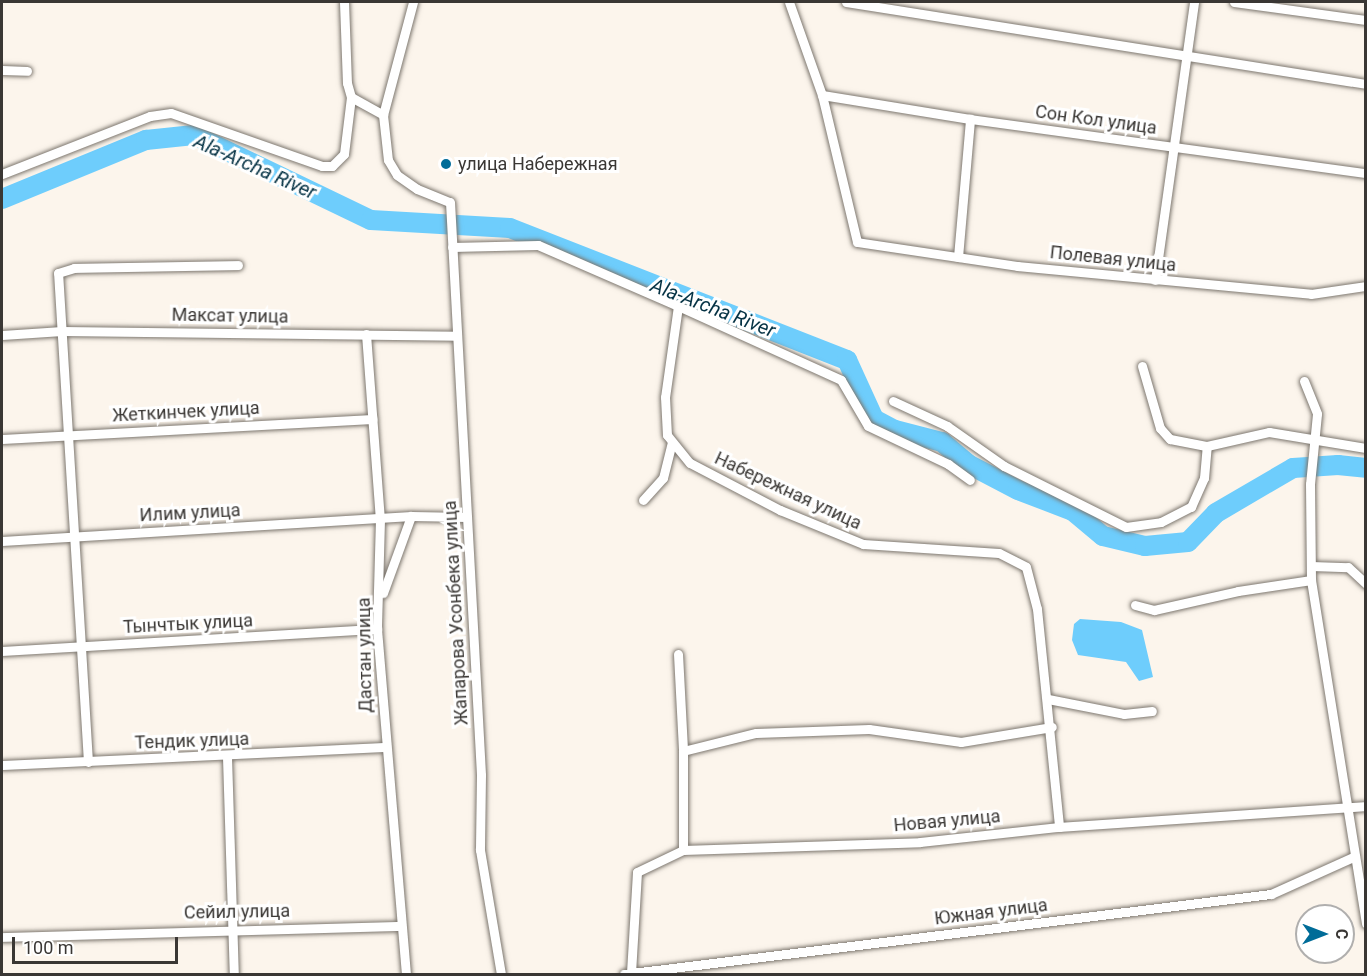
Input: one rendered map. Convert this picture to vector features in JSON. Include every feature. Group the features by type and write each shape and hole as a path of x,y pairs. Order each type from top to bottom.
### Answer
{"street":[{"path":"2,174 150,116 171,113 183,114 322,166 332,166 344,154 351,97 347,83 344,2"},
{"path":"351,97 383,115 414,2"},
{"path":"789,2 822,95"},
{"path":"846,2 1365,84"},
{"path":"1155,280 1194,2"},
{"path":"1234,2 1365,20"},
{"path":"2,70 27,71"},
{"name":"Сон Кол улица","path":"822,95 970,119 1365,172"},
{"name":"Полевая улица","path":"822,95 857,242 958,257 1155,280 1311,294 1365,285"},
{"name":"Жапарова Усонбека улица","path":"383,115 388,160 397,175 417,189 450,202 481,775 480,850 501,975"},
{"path":"958,257 970,119"},
{"path":"452,247 538,245 678,306 842,380 868,426 948,464 970,480"},
{"path":"88,762 58,273 74,268 238,265"},
{"name":"Набережная улица","path":"678,306 665,397 667,435 690,464 780,510 863,544 999,553 1026,567 1037,609 1052,727 1059,826"},
{"name":"Максат улица","path":"2,335 62,331 457,336"},
{"name":"Дастан улица","path":"366,334 380,519 379,611 376,629 384,747 406,975"},
{"path":"1142,366 1160,428 1170,439 1207,446 1269,432 1313,437 1365,448"},
{"path":"1304,381 1317,414 1311,456 1311,580 1365,924"},
{"path":"893,401 947,426 1004,466 1126,527 1161,522 1191,507 1204,478 1207,446"},
{"name":"Жеткинчек улица","path":"2,439 372,419"},
{"path":"643,500 663,478 672,442"},
{"path":"379,611 388,573 411,516"},
{"name":"Илим улица","path":"2,541 411,516 467,517"},
{"path":"1311,566 1348,567 1365,584"},
{"path":"1135,605 1154,610 1238,591 1311,580"},
{"name":"Тынчтык улица","path":"2,651 376,629"},
{"path":"678,654 683,750 682,850"},
{"path":"1048,699 1124,714 1152,711"},
{"path":"683,750 756,733 869,729 961,742 1052,727"},
{"name":"Тендик улица","path":"2,765 227,758 384,747"},
{"path":"227,758 234,975"},
{"name":"Новая улица","path":"628,974 637,872 682,850 920,842 1059,826 1365,806"},
{"name":"Южная улица","path":"628,974 1271,894 1355,856"},
{"name":"Сейил улица","path":"2,937 232,928 401,926"}],"water":[{"path":"1080,619 1121,622 1142,630 1153,677 1139,681 1126,662 1078,655 1072,640 1074,624"}],"waterway":[{"name":"Ala-Archa River","path":"2,199 146,140 194,135 371,220 510,228 847,360 874,419 895,430 942,442 968,464 1018,490 1073,511 1103,536 1145,546 1188,542 1216,513 1293,468 1338,465 1366,468"}],"place":[{"name":"улица Набережная","path":"446,164"}]}
